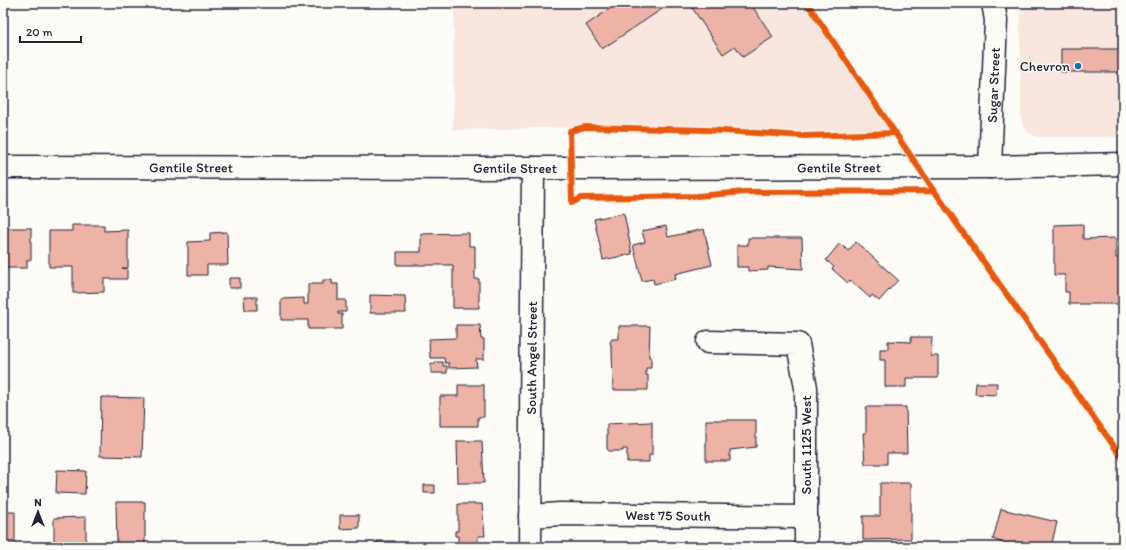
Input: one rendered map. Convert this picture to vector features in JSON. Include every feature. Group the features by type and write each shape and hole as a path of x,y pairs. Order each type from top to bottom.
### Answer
{"main road":[{"name":"Sugar Street","path":"990,168 996,20 993,3"},
{"name":"Gentile Street","path":"3,167 990,168 1123,164"},
{"name":"South Angel Street","path":"530,547 533,168"},
{"name":"South 1125 West","path":"708,342 798,344 806,388 806,547"},
{"name":"West 75 South","path":"530,516 560,514 806,517"}],"shaded area":[{"path":"454,3 806,3 896,133 585,127 453,130"},
{"path":"1020,3 1123,3 1123,137 1037,137 1027,132 1022,124 1021,116"}],"building":[{"path":"608,3 671,3 602,49 586,25 611,8"},
{"path":"689,3 750,3 773,37 743,57 735,46 723,54"},
{"path":"1061,49 1123,49 1123,72 1061,72"},
{"path":"624,213 632,254 603,260 594,219"},
{"path":"1083,224 1083,239 1116,238 1116,258 1123,258 1123,304 1069,304 1069,292 1065,292 1065,275 1054,275 1054,225"},
{"path":"72,225 104,225 104,231 128,230 128,268 122,268 127,269 127,279 104,279 104,292 73,293 73,267 49,267 49,231 72,231"},
{"path":"666,226 668,237 704,229 712,265 675,274 676,279 654,284 653,279 642,281 633,245 645,242 642,231"},
{"path":"3,228 31,228 31,260 27,260 27,268 3,268"},
{"path":"227,232 228,265 207,265 207,275 188,275 188,242 210,241 210,233"},
{"path":"469,233 469,246 475,246 475,279 479,279 479,308 453,308 453,265 397,265 397,252 421,252 421,234"},
{"path":"748,238 802,238 803,269 768,267 768,270 748,271 748,267 737,267 737,245 748,245"},
{"path":"856,242 898,280 879,301 872,295 870,298 850,280 848,283 832,269 834,267 826,260 840,243 848,251"},
{"path":"229,278 240,278 240,288 229,288"},
{"path":"323,280 332,280 332,284 338,284 338,300 346,300 346,312 338,312 338,314 342,314 342,329 308,329 308,320 281,320 281,299 304,298 304,304 308,304 308,284 323,284"},
{"path":"370,295 405,296 406,313 370,313"},
{"path":"244,297 257,297 257,310 245,310"},
{"path":"456,325 480,325 481,339 484,339 484,359 476,359 477,367 449,368 449,363 445,363 444,358 430,358 429,339 456,338"},
{"path":"619,326 650,326 649,357 651,357 651,368 646,368 646,375 648,375 648,390 613,390 612,351 610,342 612,339 619,339"},
{"path":"911,337 932,337 931,356 938,356 938,378 906,378 906,387 885,387 885,360 880,360 880,349 888,349 888,341 911,342"},
{"path":"435,362 443,362 443,366 447,366 447,373 431,373 431,364 435,364"},
{"path":"976,383 997,383 996,395 975,394"},
{"path":"458,385 484,385 484,417 478,417 478,426 440,426 440,396 458,396"},
{"path":"101,397 144,398 142,457 100,456"},
{"path":"866,407 906,407 907,453 887,453 887,464 865,464 863,433 866,433"},
{"path":"706,420 756,420 756,447 730,450 730,461 706,461"},
{"path":"652,422 652,455 649,455 649,462 627,462 627,449 623,449 623,451 609,451 607,449 607,424"},
{"path":"457,441 482,441 484,483 458,483"},
{"path":"57,470 86,471 85,494 56,493"},
{"path":"880,483 911,483 911,539 863,540 863,516 880,516"},
{"path":"424,485 435,485 435,493 424,493"},
{"path":"116,502 145,502 145,547 117,547"},
{"path":"458,504 482,504 485,536 478,536 478,547 458,547 458,536 455,536 455,531 458,531"},
{"path":"1001,509 1057,522 1051,547 1013,547 993,539"},
{"path":"3,512 15,512 15,544 3,545"},
{"path":"340,515 359,515 359,528 340,529"},
{"path":"86,517 86,542 54,542 54,518"},
{"path":"377,541 395,541 395,547 377,547"}],"cycle path":[{"path":"807,3 959,227 1123,459"},
{"path":"896,133 805,136 706,130 585,127 570,131 572,203 581,198 697,196 745,192 935,191"}],"place":[{"name":"Chevron","path":"1078,66"}]}
